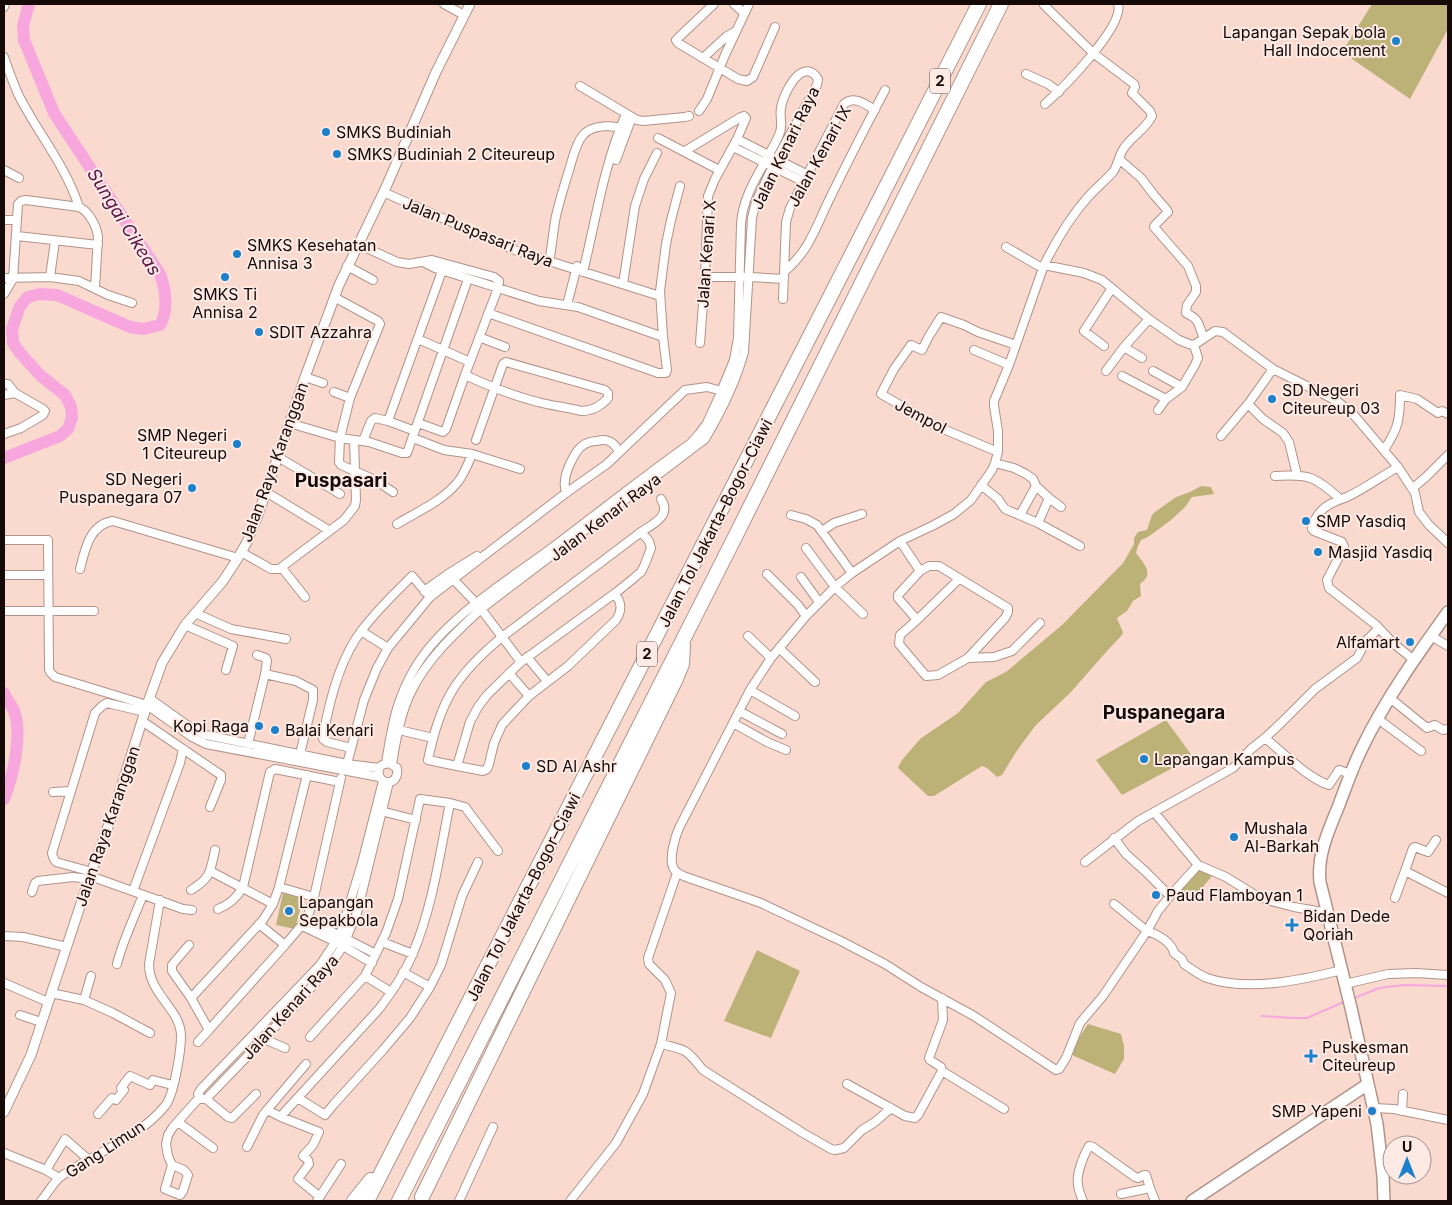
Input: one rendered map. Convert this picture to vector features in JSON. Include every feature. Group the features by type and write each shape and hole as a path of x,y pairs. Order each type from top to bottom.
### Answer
{"highway":[{"name":"Jalan Tol Jakarta–Bogor–Ciawi","path":"367,1201 979,4"},
{"name":"Jalan Tol Jakarta–Bogor–Ciawi","path":"399,1201 1001,4"},
{"path":"422,1197 675,681 682,664 683,639"},
{"path":"354,1201 394,1149"}],"main road":[{"path":"1384,1201 1380,1144 1374,1108 1320,882 1320,861 1327,834 1362,747 1414,660 1448,612"},
{"path":"1192,1201 1368,1084"}],"street":[{"path":"444,4 464,15"},
{"name":"Jalan Raya Karanggan","path":"4,1112 31,1055 147,705 165,658 185,625 223,581 240,555 258,515 334,297 436,72 470,4"},
{"path":"714,4 677,39 678,43 738,79 747,81 753,77 775,27"},
{"path":"734,4 744,13"},
{"path":"699,111 707,99 749,4"},
{"path":"1045,104 1078,73 1093,53 1111,28 1118,14 1118,4"},
{"path":"1044,5 1093,53 1134,84 1135,87 1132,93 1152,115 1148,123 1123,149 1112,172 1087,198 1068,223 1043,267 1009,365 994,401 998,431 998,452 995,464 971,500 954,514 900,541 852,573 819,602 779,648 750,690 676,835 673,846 672,866 677,873 761,903 885,964 974,1016 1058,1070 1066,1058 1080,1023 1103,996 1147,931 1158,911 1198,865"},
{"path":"703,58 726,36 736,31"},
{"path":"4,57 18,94 56,159 79,207"},
{"name":"Jalan Kenari Raya","path":"389,763 393,720 405,687 425,654 437,640 478,606 684,452 700,434 721,401 738,372 744,352 752,218 756,202 817,85 817,77 810,72 802,72 797,75 784,96 781,107 780,133 744,204 742,213 737,348 722,391 721,401"},
{"path":"1026,74 1048,84 1059,92"},
{"path":"580,86 629,116 643,121 690,116"},
{"path":"705,277 784,275 796,262 810,241 885,90"},
{"name":"Jalan Kenari IX","path":"783,299 786,230 790,208 844,104 850,100 860,101 875,110"},
{"path":"567,305 583,270 604,189 629,116"},
{"name":"Jalan Kenari X","path":"685,151 741,117 745,117 746,120 719,170 708,196 700,343"},
{"path":"550,259 560,200 581,138 590,130 598,128 615,126 624,128"},
{"path":"658,138 719,170"},
{"path":"737,139 769,155 775,163 806,179"},
{"path":"733,147 764,163 775,163"},
{"path":"624,282 635,206 644,179 658,153"},
{"path":"1119,159 1141,178 1168,210 1154,227 1188,266 1196,286 1196,292 1187,305 1186,313 1195,318 1200,324 1204,338"},
{"path":"4,170 19,178"},
{"path":"488,313 664,374 667,370 660,294 670,220 680,186"},
{"name":"Jalan Puspasari Raya","path":"384,190 550,259 660,294"},
{"path":"4,294 14,278 18,204 23,200 79,207 85,210 97,230 98,245 94,288"},
{"path":"4,220 17,220"},
{"path":"17,236 98,245"},
{"path":"50,277 55,241"},
{"path":"358,244 397,262 409,264 428,260 437,261 494,277 499,281 445,431 415,431"},
{"path":"1006,247 1043,267 1092,276 1102,280 1149,319 1189,344 1194,345 1216,331 1223,332 1273,369 1338,401 1353,414 1398,467 1413,488 1419,512 1429,525 1448,543"},
{"path":"423,262 442,271 539,301 578,307 663,337"},
{"path":"348,266 373,280"},
{"path":"388,421 442,271"},
{"path":"4,278 50,277 79,281 108,295 132,303"},
{"path":"289,423 340,438 379,444 404,454 408,452 468,279"},
{"path":"1104,346 1084,331 1112,288"},
{"path":"334,297 380,323 350,398 340,438 340,464 379,482 393,492"},
{"name":"Jempol","path":"998,452 936,426 881,394 894,369 911,344 922,350 941,317 1016,345"},
{"path":"1106,371 1149,319"},
{"path":"479,337 505,347"},
{"path":"418,339 470,362"},
{"path":"1158,410 1166,398 1182,387 1197,361 1194,345"},
{"path":"1124,347 1142,358"},
{"path":"974,350 1009,365"},
{"path":"465,375 494,388 540,402 581,411 593,409 604,402 609,396 605,390 507,361 503,364 494,388 476,440"},
{"path":"1221,436 1248,404 1273,369"},
{"path":"1153,371 1182,387"},
{"path":"4,375 6,384 15,393 43,409 44,413 21,428 4,434"},
{"path":"305,376 324,383"},
{"path":"1122,376 1166,398"},
{"path":"198,1042 304,922 314,897 340,782 370,684 388,648 427,594 488,552 607,464 685,390 707,387 722,391"},
{"path":"334,392 350,398"},
{"path":"4,395 15,393"},
{"path":"1384,450 1397,427 1400,412 1400,395 1414,398 1438,413 1442,411 1448,414"},
{"path":"1248,404 1262,419 1283,433 1289,442 1297,475"},
{"path":"363,441 373,419 377,418 415,431 444,450 472,454 520,469"},
{"path":"80,569 91,535 99,526 113,521 240,555 272,569 282,568 344,520 355,506 356,471 354,440"},
{"path":"566,493 564,482 566,472 583,445 597,440 610,441 614,443 619,452"},
{"path":"397,524 432,504 448,492 457,482 472,454"},
{"path":"1413,488 1428,476 1448,455"},
{"path":"278,457 340,494"},
{"path":"995,464 1014,468 1026,474 1033,479 1036,486 1061,507"},
{"path":"1398,467 1346,497 1334,500 1324,508 1312,527 1314,531 1344,544 1327,580 1329,588 1379,628 1393,643 1414,660"},
{"path":"1275,476 1297,475 1316,479 1340,498"},
{"path":"981,485 998,498 1005,509 1038,523 1080,546"},
{"path":"1020,515 1036,486"},
{"path":"266,492 330,531"},
{"path":"1038,523 1049,498"},
{"path":"614,594 619,599 619,616 568,666 529,696 502,725 494,742 487,769 483,771 428,760 440,714 452,689 465,671 502,636 663,515 665,507 661,499"},
{"path":"822,531 834,523 862,514"},
{"path":"791,515 806,518 817,525 852,573"},
{"path":"457,766 470,722 487,695 524,660 641,572 651,546 641,532"},
{"path":"4,540 48,540 49,669 55,677 147,705 206,735 300,754 345,767 382,777 395,780 398,774 397,768 389,763 382,765 382,777"},
{"path":"900,541 920,571"},
{"path":"806,548 835,587 863,614"},
{"path":"917,620 898,598 898,595 926,567 939,566 1008,608 1005,618 968,658 938,675 927,677 899,644 900,635 917,620 959,579"},
{"path":"282,568 305,597"},
{"path":"767,574 798,605 806,616"},
{"path":"4,575 48,575"},
{"path":"351,748 323,739 330,701 349,653 361,631 412,576 427,594"},
{"path":"451,577 524,660 548,681"},
{"path":"801,577 819,602"},
{"name":"Jalan Kenari Raya","path":"389,763 411,692 434,656 478,606"},
{"path":"4,611 94,611"},
{"path":"194,613 231,628 286,640"},
{"path":"968,658 994,657 1012,651 1040,623"},
{"path":"185,625 208,636 232,644 233,647 226,670"},
{"path":"1085,862 1138,821 1233,768 1315,689 1357,658 1366,641 1379,628"},
{"path":"361,631 388,648"},
{"path":"748,636 771,658"},
{"path":"1431,636 1448,646"},
{"path":"779,648 815,682"},
{"path":"248,744 267,661 266,658 257,655"},
{"path":"509,673 529,696"},
{"path":"265,674 296,681 313,690 313,700 300,754"},
{"path":"750,690 795,716"},
{"path":"1390,698 1428,728 1435,725 1443,730 1448,729"},
{"path":"192,910 183,909 90,876 56,862 52,857 95,714 102,706 107,703 147,705 192,737 206,744 345,767"},
{"path":"739,711 782,734"},
{"path":"1378,720 1421,752"},
{"path":"142,722 221,775 222,777 210,807"},
{"path":"732,723 786,750"},
{"path":"399,730 433,738"},
{"path":"1265,738 1319,781 1329,785 1339,770 1345,772 1350,777"},
{"path":"133,891 180,764 183,749"},
{"path":"218,909 230,903 243,887 270,772 275,769 340,782"},
{"path":"191,998 259,924 273,904 307,775"},
{"name":"Jalan Kenari Raya","path":"172,1165 166,1144 168,1135 173,1127 264,1039 327,970 357,913 382,811 382,777"},
{"name":"Jalan Kenari Raya","path":"202,1098 198,1094 201,1089 342,941 382,777"},
{"path":"53,792 71,791"},
{"path":"310,1037 365,976 382,942 398,900 420,799 462,805 467,808 498,850"},
{"path":"282,1115 379,1009 413,954 423,926 436,874 450,803"},
{"path":"382,811 416,820"},
{"path":"1154,812 1198,865 1226,878 1255,895 1271,901 1328,913"},
{"path":"1114,838 1126,854 1170,896"},
{"path":"1396,898 1413,848 1428,852 1436,840"},
{"path":"191,890 203,882 210,871 215,850"},
{"path":"298,1098 325,1115 384,1050 410,1018 430,987 441,965 462,896 478,862"},
{"path":"1405,870 1448,893"},
{"path":"210,871 273,904"},
{"path":"570,1201 616,1143 643,1094 661,1044 671,993 665,980 649,964 648,958 677,873"},
{"path":"32,892 35,883 38,881 90,876"},
{"path":"279,887 314,897"},
{"path":"117,964 122,945 143,895"},
{"name":"Gang Limun","path":"41,1201 59,1178 142,1128 166,1106 169,1099 180,1051 181,1030 176,1017 154,986 149,974 160,900"},
{"path":"1114,904 1147,931 1169,944 1174,950 1174,954 1182,959 1184,964 1207,977 1235,984 1269,983 1305,979 1342,970"},
{"path":"304,922 342,941 376,954"},
{"path":"259,924 285,945"},
{"path":"4,936 23,937 67,947"},
{"path":"342,941 372,963"},
{"path":"382,942 413,954"},
{"path":"189,946 172,964 171,968 209,1030"},
{"path":"403,972 430,987"},
{"path":"1346,986 1388,974 1416,973 1448,976"},
{"path":"84,1000 91,976"},
{"path":"365,976 391,992"},
{"path":"4,983 50,997 84,1000 150,1033"},
{"path":"942,998 943,1020 929,1058 930,1060 941,1067 942,1071 1004,1109"},
{"path":"20,1015 41,1022"},
{"path":"264,1039 285,1048"},
{"path":"661,1044 685,1050 703,1070 831,1149 838,1150 844,1148 862,1130 891,1108"},
{"path":"247,1146 263,1115 306,1064"},
{"path":"847,1084 905,1116 915,1118 942,1071"},
{"path":"98,1114 112,1098 116,1100 124,1090 121,1088 130,1076 150,1085 153,1080 172,1085"},
{"path":"202,1098 232,1118 256,1094"},
{"path":"1402,1111 1403,1094"},
{"path":"1374,1108 1402,1111 1448,1120"},
{"path":"267,1110 319,1132 313,1145 303,1156 308,1160 309,1164 298,1179 319,1199 341,1164"},
{"path":"178,1122 213,1148"},
{"path":"459,1201 493,1127"},
{"path":"46,1170 65,1139 89,1160"},
{"path":"1084,1201 1078,1190 1077,1181 1078,1172 1089,1146 1135,1177 1138,1178 1145,1175 1155,1201"},
{"path":"4,1153 46,1170 59,1178"},
{"path":"1121,1194 1150,1188"}],"shaded area":[{"name":"Lapangan Sepak bola Hall Indocement","path":"1372,4 1448,4 1448,29 1410,99 1342,52"},
{"path":"1201,486 1211,487 1214,494 1192,497 1185,507 1171,520 1141,540 1136,553 1147,569 1147,576 1140,584 1141,596 1133,601 1127,611 1117,618 1123,632 1122,635 1071,692 1035,726 1002,775 997,777 982,766 934,796 928,796 899,769 898,767 902,760 920,739 958,713 986,682 1006,672 1062,625 1123,563 1134,544 1134,538 1138,532 1147,530 1152,515 1155,512 1176,497"},
{"name":"Lapangan Kampus","path":"1166,720 1193,757 1122,795 1096,760"},
{"path":"1198,869 1212,876 1192,900 1177,894"},
{"name":"Lapangan Sepakbola","path":"283,893 303,898 295,929 276,925"},
{"path":"757,950 800,971 771,1038 724,1021"},
{"path":"1088,1024 1121,1034 1124,1046 1124,1059 1115,1074 1074,1056 1070,1052"}],"waterway":[{"name":"Sungai Cikeas","path":"4,458 60,436 68,429 72,417 71,407 65,395 41,376 13,343 12,329 20,306 28,297 40,294 57,295 130,327 143,329 160,325 166,306 164,287 160,274 54,113 24,40 23,26 29,4"},
{"name":"Sungai Cikeas","path":"4,693 15,714 18,734 13,769 4,799"},
{"path":"1352,999 1379,988 1404,985 1448,986"},
{"path":"1262,1016 1307,1018 1346,1001"}],"place":[{"name":"Lapangan Sepak bola Hall Indocement","path":"1396,41"},
{"name":"SMKS Budiniah","path":"326,132"},
{"name":"SMKS Budiniah 2 Citeureup","path":"337,154"},
{"name":"SMKS Kesehatan Annisa 3","path":"237,254"},
{"name":"SMKS Ti Annisa 2","path":"225,277"},
{"name":"SDIT Azzahra","path":"259,332"},
{"name":"SD Negeri Citeureup 03","path":"1272,399"},
{"name":"SMP Negeri 1 Citeureup","path":"237,444"},
{"name":"SD Negeri Puspanegara 07","path":"192,488"},
{"name":"SMP Yasdiq","path":"1306,521"},
{"name":"Masjid Yasdiq","path":"1318,552"},
{"name":"Alfamart","path":"1410,642"},
{"name":"Kopi Raga","path":"259,726"},
{"name":"Balai Kenari","path":"275,730"},
{"name":"Lapangan Kampus","path":"1144,759"},
{"name":"SD Al Ashr","path":"526,766"},
{"name":"Mushala Al-Barkah","path":"1234,837"},
{"name":"Paud Flamboyan 1","path":"1156,895"},
{"name":"Lapangan Sepakbola","path":"289,911"},
{"name":"Bidan Dede Qoriah","path":"1292,925"},
{"name":"Puskesman Citeureup","path":"1311,1056"},
{"name":"SMP Yapeni","path":"1372,1111"}],"district":[{"name":"Puspasari","path":"341,480"},
{"name":"Puspanegara","path":"1164,712"}]}
